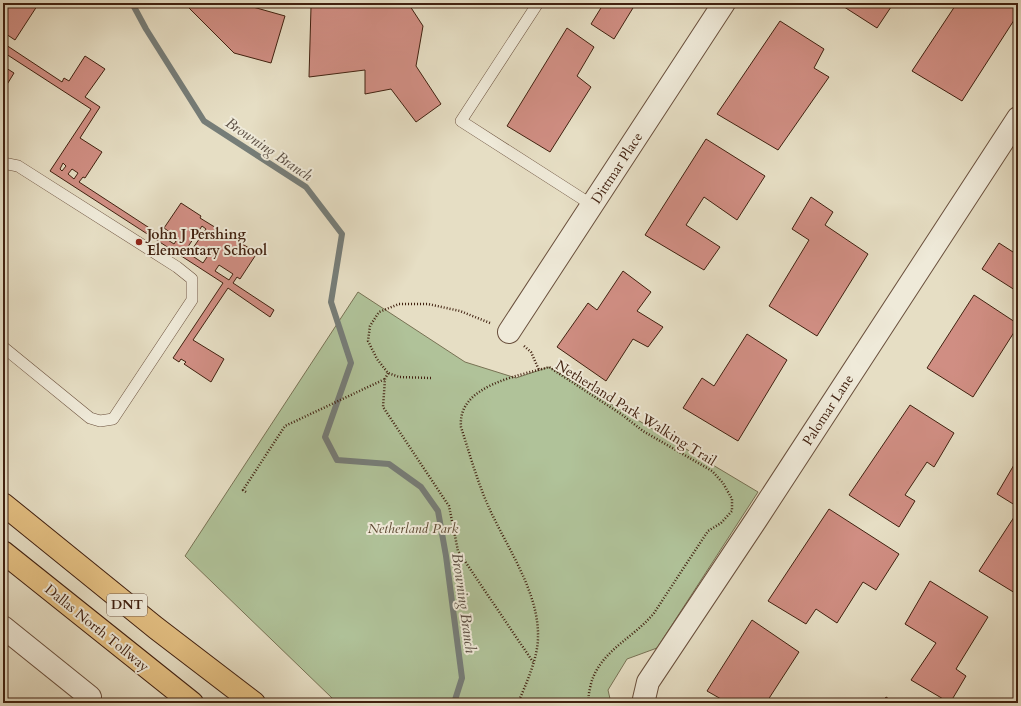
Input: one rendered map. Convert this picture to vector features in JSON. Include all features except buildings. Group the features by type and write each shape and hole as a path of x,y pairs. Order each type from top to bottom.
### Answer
{"highway":[{"name":"DNT","path":"3,504 156,628 254,703"},
{"name":"Dallas North Tollway","path":"3,552 192,703"}],"street":[{"name":"Dittmar Place","path":"510,332 724,3"},
{"name":"Palomar Lane","path":"644,703 648,682 760,514 1018,118"},
{"path":"3,627 91,701"}],"lane":[{"path":"538,3 461,122 592,205"},
{"path":"3,163 18,166 177,267 192,279 192,300 113,419 100,420 90,418 3,347"}],"path":[{"path":"431,378 399,377 388,373 368,341 370,326 379,312 399,304 428,304 479,317 510,332 531,352 539,370"},
{"name":"Netherland Park Walking Trail","path":"518,703 531,673 538,638 536,615 531,594 490,509 478,479 461,427 460,418 464,406 473,397 491,384 549,367 621,414 643,431 712,471 723,484 732,499 732,512 721,523 708,531 646,623 614,648 599,665 591,681 588,703"},
{"path":"388,373 385,379 383,407 449,506 458,551 533,663"},
{"path":"246,492 243,490 285,426 385,379"}],"green space":[{"name":"Netherland Park","path":"358,292 465,362 516,378 549,367 758,492 657,648 627,659 608,690 611,703 338,703 185,556"}],"waterway":[{"name":"Browning Branch","path":"132,3 146,29 204,121 306,187 342,234 331,302 351,363 325,437 337,460 389,464 421,487 438,511 446,556 462,678 454,703"}],"place":[{"name":"John J Pershing Elementary School","path":"139,242"}]}
